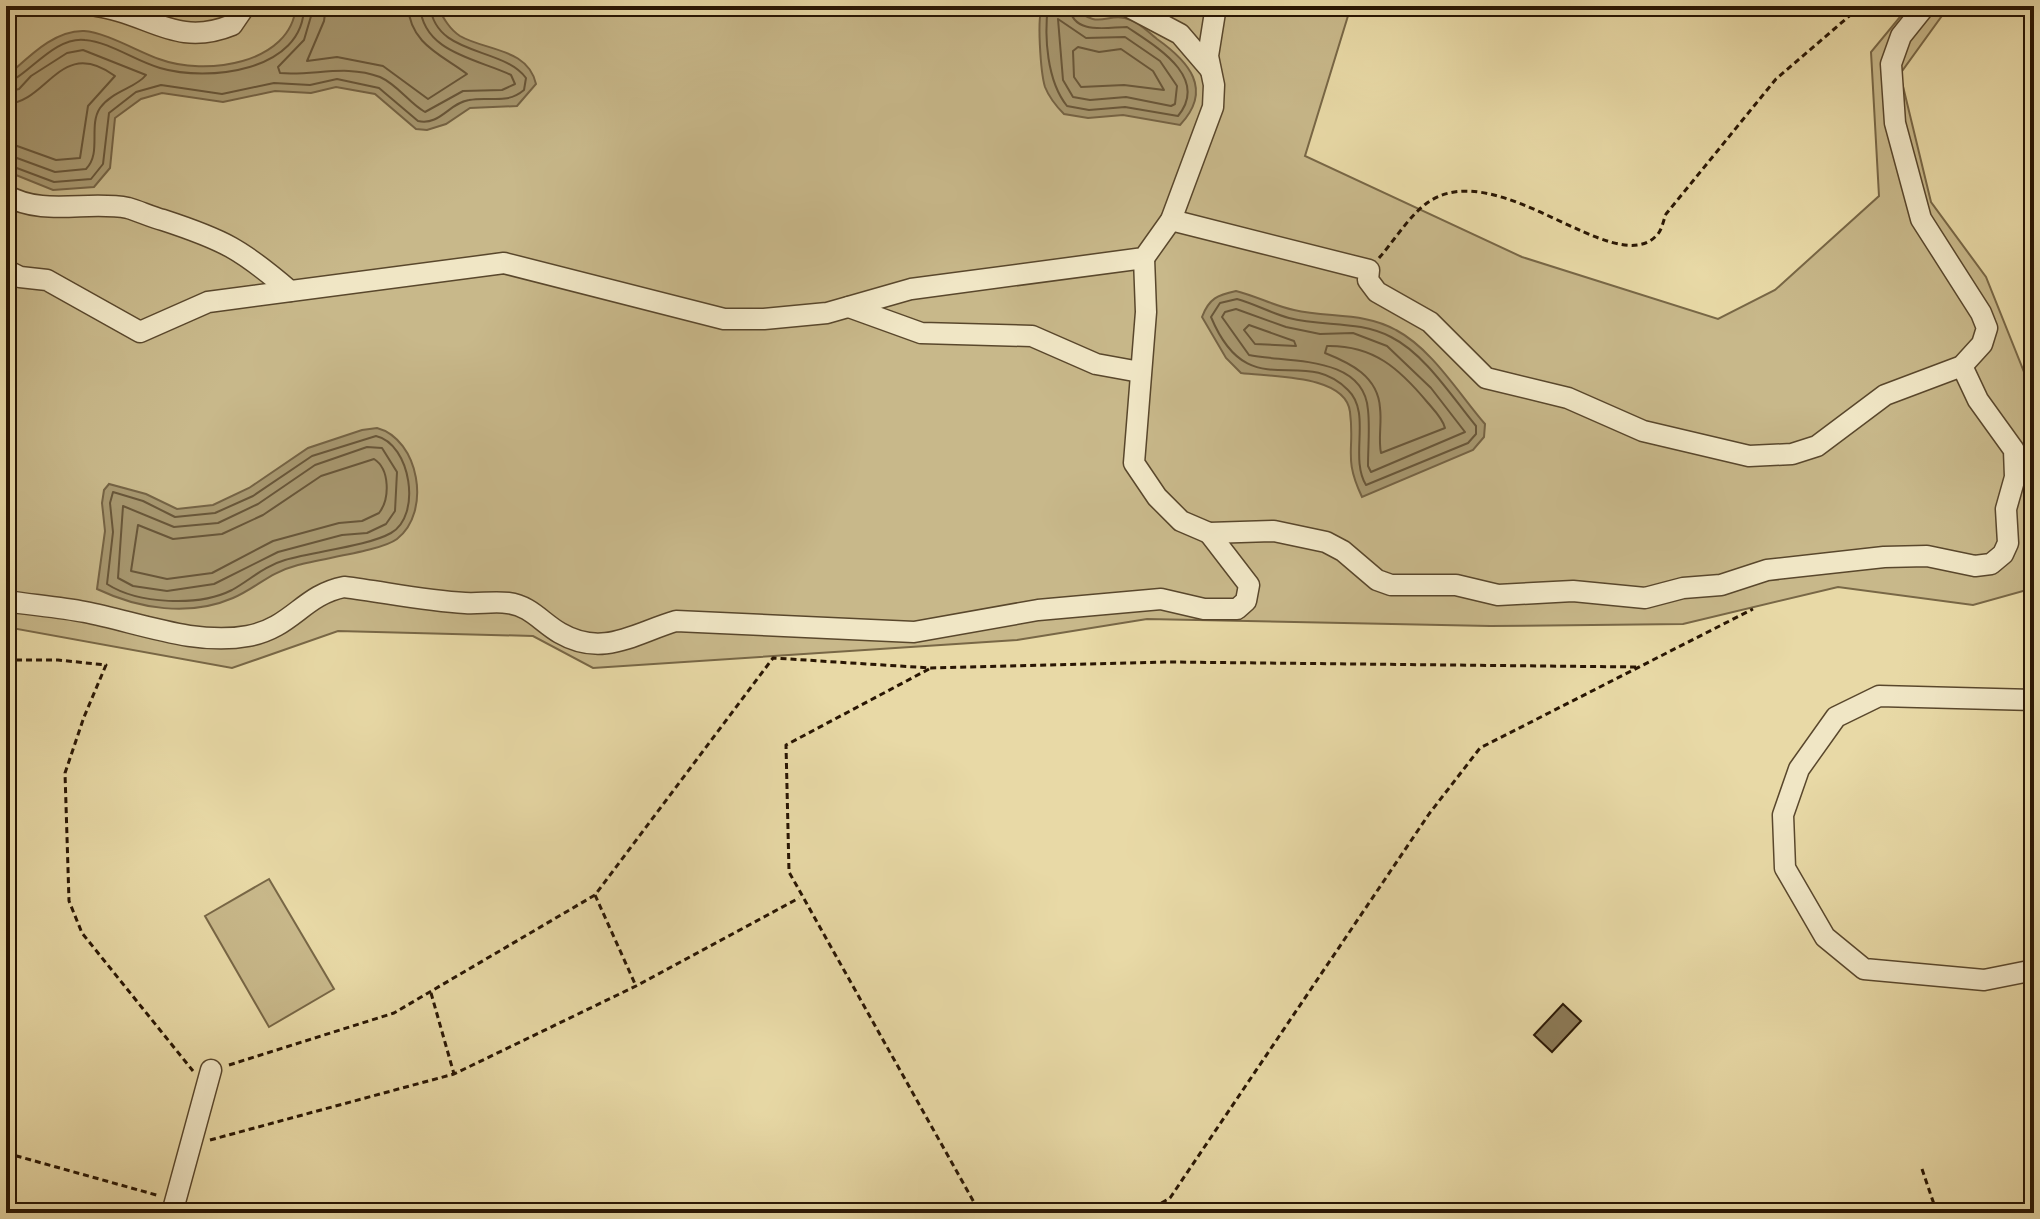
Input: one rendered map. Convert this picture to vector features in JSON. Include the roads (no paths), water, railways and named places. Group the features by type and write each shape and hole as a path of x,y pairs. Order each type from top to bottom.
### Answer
{"street":[{"path":"97,6 117,9 163,29 190,35 232,25 245,6"},
{"path":"1127,6 1180,34 1210,69"},
{"path":"1216,6 1208,56 1213,107 1171,220 1144,258 1146,312 1134,463 1157,497 1181,521 1209,533 1274,531 1326,542 1343,551 1377,580 1391,585 1456,585 1520,596 1573,591 1645,598 1683,588 1721,585 1767,570 1884,557 1927,556 1975,566 1991,564 2003,554 2008,543 2006,509 2015,477 2014,450 1978,400 1962,366"},
{"path":"1171,220 1369,270 1368,280 1377,292 1430,322 1486,378 1568,398 1643,431 1749,456 1792,454 1817,446 1885,395 1962,366 1982,344 1987,328 1981,313 1921,219 1895,123 1891,64 1901,36 1925,6"},
{"path":"6,195 26,204 128,208 211,235 249,256 290,291"},
{"path":"6,270 20,277 47,280 140,332 208,302 504,263 724,319 811,315 911,289 1144,258"},
{"path":"849,307 921,333 1032,336 1096,364 1140,372"},
{"path":"6,601 83,611 192,636 243,637 272,631 324,591 344,587 465,603 509,603 531,610 561,634 593,643 622,644 650,629 676,621 914,632 1038,610 1161,599 1204,609 1237,609 1246,601 1249,585 1209,533"},
{"path":"2034,700 1879,696 1836,717 1799,769 1783,815 1785,868 1825,937 1864,969 1984,980 2034,970"},
{"path":"174,1206 211,1070"}],"water":[{"path":"296,6 437,6 456,33 515,57 532,72 536,84 517,106 470,108 446,124 427,130 416,129 375,94 336,87 311,93 275,91 223,102 162,93 141,99 115,118 110,168 94,187 53,190 6,171 6,77 51,40 73,32 92,32 178,64 221,65 242,61 279,42 291,26"},
{"path":"1043,6 1074,6 1097,20 1115,17 1131,20 1168,48 1187,66 1196,88 1190,112 1180,125 1123,115 1088,118 1064,114 1043,80 1040,32"},
{"path":"1236,291 1294,310 1371,320 1396,330 1421,348 1444,373 1485,424 1484,437 1473,450 1362,497 1351,463 1350,412 1345,400 1335,390 1321,384 1241,373 1226,358 1202,317 1215,298"},
{"path":"377,428 403,446 416,478 415,512 408,527 397,539 365,551 288,568 233,598 199,607 147,606 97,589 105,531 102,503 104,490 109,484 146,494 177,509 213,505 249,488 308,448"}]}
